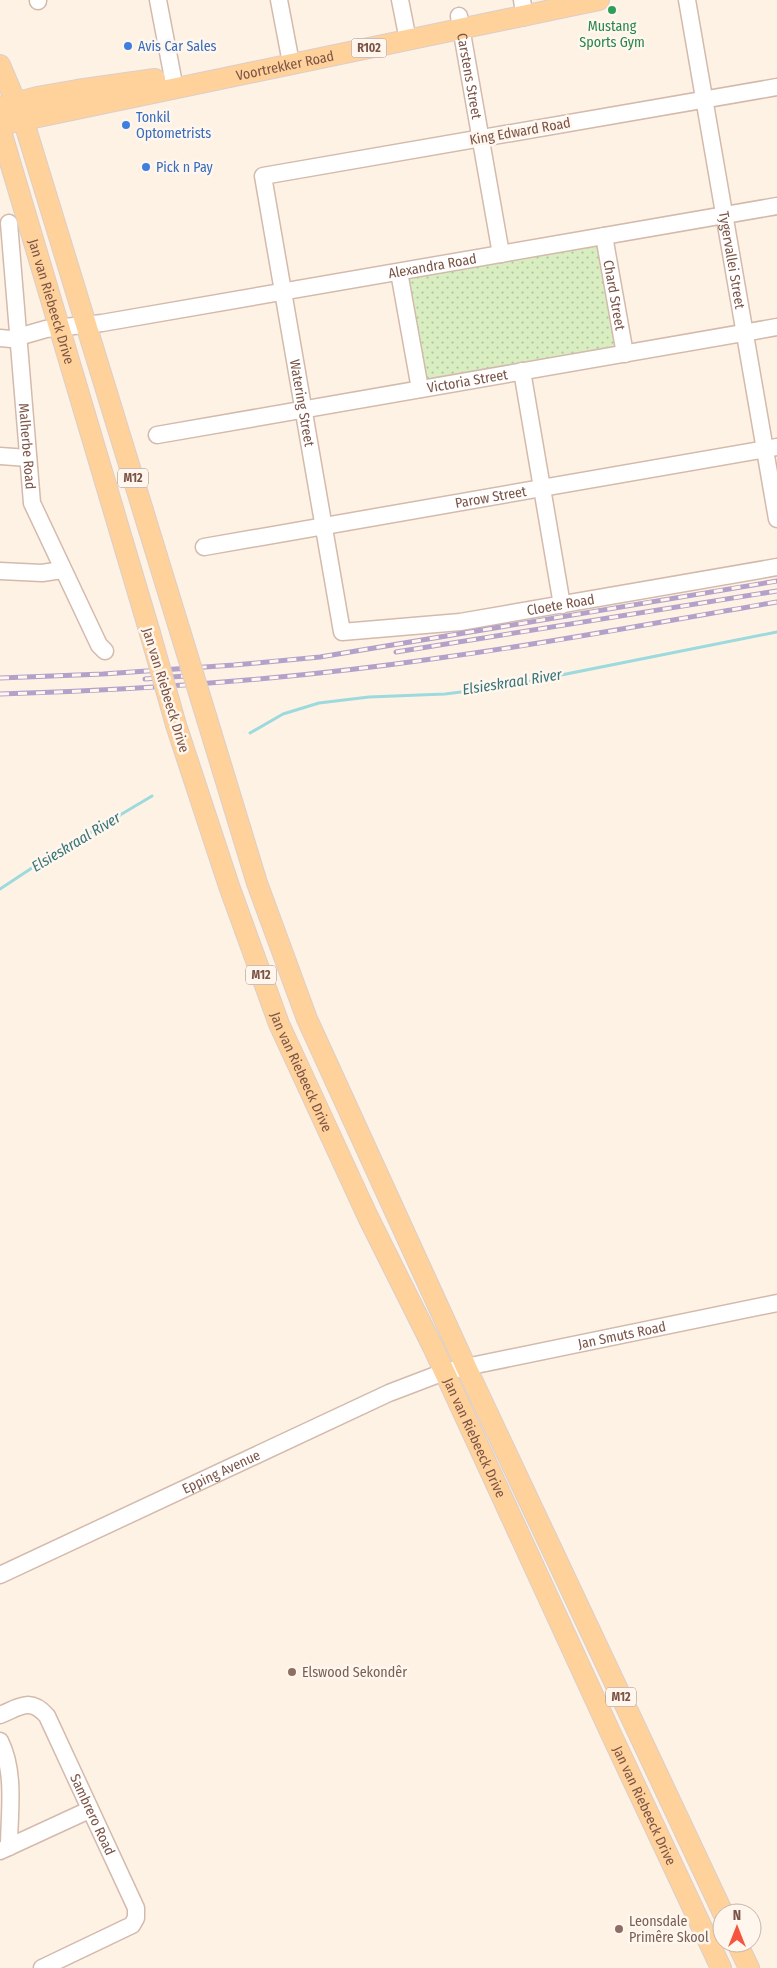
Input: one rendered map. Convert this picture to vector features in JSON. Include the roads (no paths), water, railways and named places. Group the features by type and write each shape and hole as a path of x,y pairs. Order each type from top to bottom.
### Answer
{"main road":[{"name":"Voortrekker Road","path":"13,109 110,102 174,82 407,34 528,5 599,0"},
{"name":"M12","path":"0,65 13,109"},
{"name":"Voortrekker Road","path":"0,127 13,109 77,90 139,82 174,82"},
{"path":"38,169 40,135 46,124 88,114 110,102"},
{"name":"Jan van Riebeeck Drive","path":"13,109 38,169 257,883 307,1019 466,1367 718,1903"},
{"name":"Jan van Riebeeck Drive","path":"0,127 176,725 229,886 279,1024 368,1217 444,1372 721,1968"},
{"path":"742,1953 749,1968"}],"street":[{"path":"158,0 174,82"},
{"path":"279,0 290,58"},
{"path":"400,0 407,34"},
{"name":"Tygervallei Street","path":"687,0 745,333 771,448 777,519"},
{"name":"Carstens Street","path":"460,22 501,254"},
{"name":"King Edward Road","path":"263,176 777,87"},
{"name":"Watering Street","path":"263,176 342,632"},
{"name":"Alexandra Road","path":"0,338 11,339 58,328 87,325 283,292 777,206"},
{"name":"Malherbe Road","path":"9,224 32,503 62,570 99,645 105,651"},
{"name":"Chard Street","path":"604,236 625,354"},
{"path":"399,272 420,389"},
{"name":"Victoria Street","path":"157,435 777,327"},
{"path":"522,372 562,605"},
{"name":"Parow Street","path":"204,547 771,448"},
{"path":"0,456 28,458"},
{"name":"Cloete Road","path":"342,632 460,622 777,567"},
{"path":"0,571 42,573 62,570"},
{"name":"Jan Smuts Road","path":"444,1372 777,1302"},
{"name":"Epping Avenue","path":"0,1575 389,1393 444,1372"},
{"name":"Sambrero Road","path":"0,1715 27,1704 36,1706 47,1716 136,1908 136,1918 132,1925 42,1968"},
{"path":"0,1742 7,1759 9,1773 4,1849 89,1810"}],"waterway":[{"name":"Elsieskraal River","path":"250,733 283,714 319,703 369,697 445,694 501,687 777,632"},
{"name":"Elsieskraal River","path":"0,889 41,862 152,796"}],"railway":[{"path":"0,678 103,674 320,657 777,581"},
{"path":"396,652 777,591"},
{"path":"0,694 110,690 330,672 524,646 777,602"},
{"path":"145,679 185,676"}],"place":[{"name":"Mustang Sports Gym","path":"612,10"},
{"name":"Avis Car Sales","path":"128,46"},
{"name":"Tonkil Optometrists","path":"126,125"},
{"name":"Pick n Pay","path":"146,167"},
{"name":"Elswood Sekondêr","path":"292,1672"},
{"name":"Leonsdale Primêre Skool","path":"619,1929"}]}
